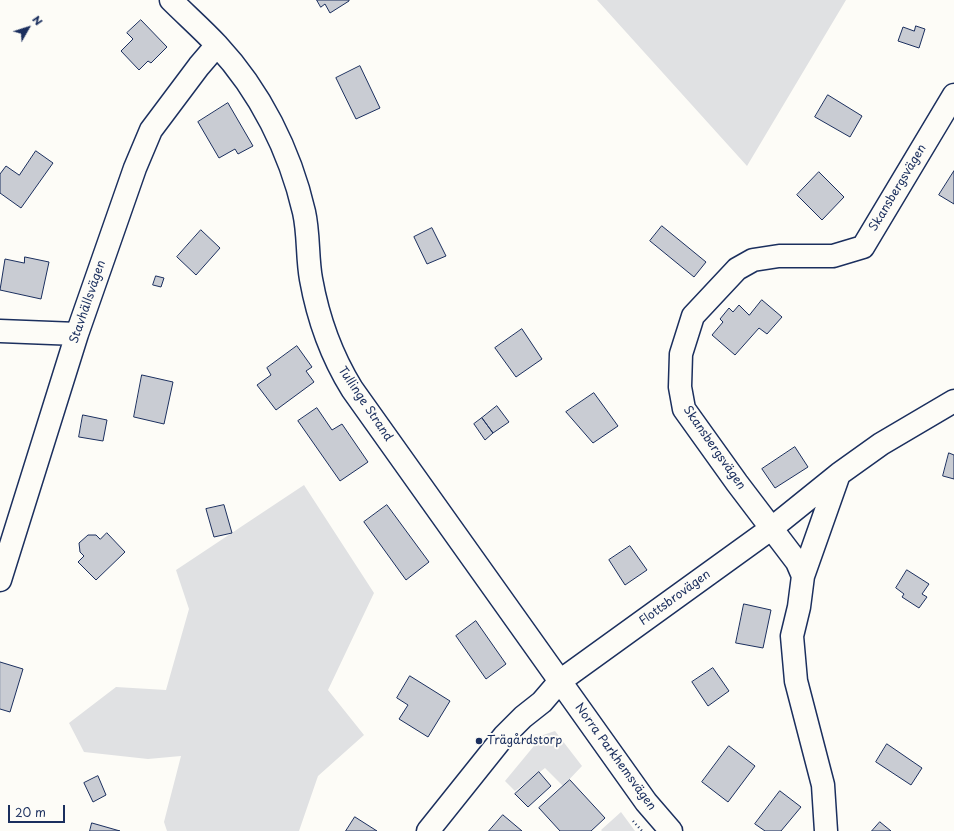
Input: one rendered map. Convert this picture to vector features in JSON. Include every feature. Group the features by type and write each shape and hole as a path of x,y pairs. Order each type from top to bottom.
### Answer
{"street":[{"name":"Tullinge Strand","path":"171,0 217,45 241,74 265,111 284,152 297,184 304,214 311,278 322,327 340,370 560,681"},
{"name":"Stavhällsvägen","path":"0,580 77,334 135,168 151,130 199,66 217,45"},
{"name":"Skansbergsvägen","path":"803,576 797,562 737,483 684,409 680,387 681,354 693,316 737,269 753,260 779,256 833,256 863,247 954,95"},
{"path":"0,331 77,334"},
{"name":"Flottsbrovägen","path":"428,831 504,736 523,717 542,702 560,681 772,528 839,474 881,444 954,401"},
{"path":"826,831 823,786 795,674 792,636 799,607 803,576 839,474"},
{"name":"Norra Parkhemsvägen","path":"560,681 646,802 671,831"}],"shaded area":[{"path":"597,0 846,0 747,166"},
{"path":"304,485 374,593 328,690 364,735 318,776 299,831 167,831 164,822 181,756 148,759 84,752 69,723 116,687 166,690 189,609 176,570"},
{"path":"555,731 582,766 563,786 545,768 515,791 505,781 543,735"},
{"path":"621,812 635,831 601,830"}],"building":[{"path":"317,0 349,1 330,13 325,4 321,7"},
{"path":"141,20 167,47 151,63 148,61 139,70 121,51 133,39 127,33"},
{"path":"916,26 925,29 919,48 898,41 903,27 914,31"},
{"path":"360,66 380,108 356,119 336,78"},
{"path":"828,95 862,116 850,137 815,117"},
{"path":"228,103 253,146 238,154 235,149 219,158 198,122"},
{"path":"36,151 53,163 21,208 0,193 0,174 6,166 19,175"},
{"path":"954,171 954,204 939,195"},
{"path":"819,172 844,197 822,220 797,195"},
{"path":"662,226 706,262 694,277 650,241"},
{"path":"432,228 446,256 427,264 414,237"},
{"path":"201,230 220,248 196,275 177,257"},
{"path":"25,257 49,262 41,299 0,290 5,259 24,263"},
{"path":"156,276 164,278 161,287 153,285"},
{"path":"762,300 782,317 767,334 759,328 735,355 712,335 723,322 720,319 729,308 733,312 739,305 749,315"},
{"path":"522,329 542,359 516,377 495,348"},
{"path":"297,346 312,367 306,371 314,382 276,410 257,385 271,375 267,368"},
{"path":"142,375 173,382 164,424 134,417"},
{"path":"594,393 618,426 593,443 566,412"},
{"path":"497,406 509,422 493,433 482,418"},
{"path":"317,408 332,430 342,424 368,462 340,481 298,421"},
{"path":"83,415 107,420 103,441 79,437"},
{"path":"482,418 493,433 485,440 474,424"},
{"path":"795,447 808,467 775,488 762,469"},
{"path":"949,453 954,455 954,479 943,476"},
{"path":"224,505 232,533 214,537 206,509"},
{"path":"387,505 429,562 406,580 364,522"},
{"path":"107,533 125,552 96,580 78,562 84,556 80,552 79,543 88,535 96,535 100,539"},
{"path":"630,546 647,570 625,585 609,560"},
{"path":"907,570 929,584 922,594 927,597 919,608 902,597 904,594 896,588"},
{"path":"744,604 771,610 763,648 736,643"},
{"path":"476,621 506,664 486,679 456,636"},
{"path":"0,662 23,669 10,712 0,709"},
{"path":"713,668 729,691 708,706 692,682"},
{"path":"410,676 450,701 428,737 399,719 408,705 397,698"},
{"path":"887,744 922,768 911,785 876,762"},
{"path":"729,746 755,766 728,802 702,782"},
{"path":"539,772 551,786 528,807 515,794"},
{"path":"98,776 106,795 93,802 84,783"},
{"path":"570,780 605,818 591,831 560,831 539,808"},
{"path":"780,791 801,807 781,831 765,831 755,824"},
{"path":"503,815 522,831 489,831"},
{"path":"355,817 377,831 346,831"},
{"path":"880,822 891,831 872,831"},
{"path":"92,823 120,831 90,831"}],"place":[{"name":"Trägårdstorp","path":"479,741"}]}
